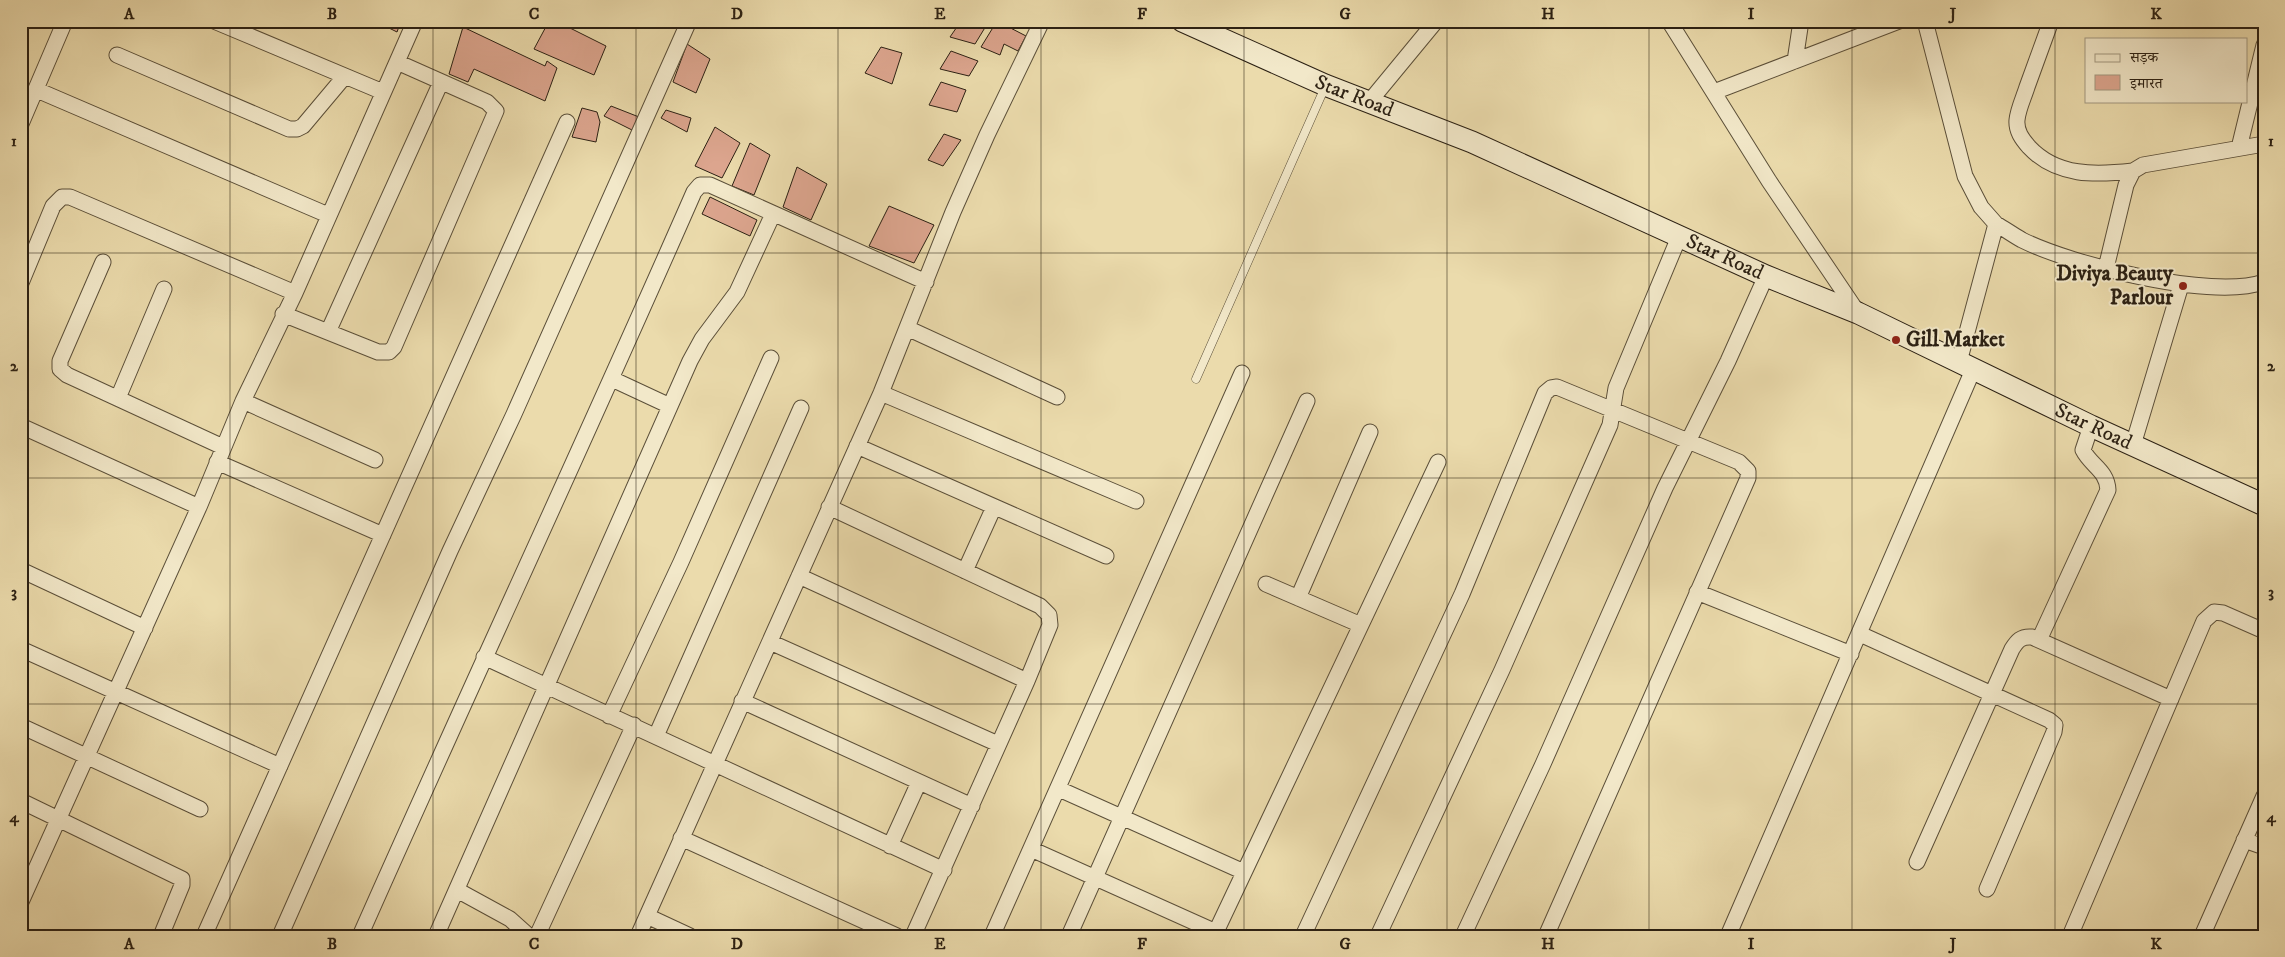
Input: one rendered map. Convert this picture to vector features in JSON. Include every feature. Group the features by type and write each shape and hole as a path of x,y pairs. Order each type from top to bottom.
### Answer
{"street":[{"path":"21,124 65,21"},
{"path":"214,21 383,92"},
{"path":"21,902 199,507 243,401 283,314 295,293 415,21"},
{"path":"280,936 450,551 534,370 689,21"},
{"path":"638,936 680,838 881,393 987,135 1042,21"},
{"name":"Star Road","path":"1182,21 1325,85 1472,142 1766,276 1858,313 2091,426 2264,506"},
{"path":"1370,101 1436,21"},
{"path":"1668,21 1769,180 1858,313"},
{"path":"1794,61 1801,21"},
{"path":"1714,92 1900,21"},
{"path":"1925,21 1965,176 1981,207 1996,224 2023,240 2076,259 2106,268 2181,285 2255,285 2264,282"},
{"path":"2051,21 2017,120 2020,136 2035,153 2052,165 2072,172 2096,175 2133,171"},
{"path":"2239,148 2264,45"},
{"path":"117,55 289,129 297,129 303,126 345,76"},
{"path":"283,314 384,353 394,347 495,116 493,106 488,102 397,62"},
{"path":"328,332 442,82"},
{"path":"37,90 328,215"},
{"path":"204,936 566,122"},
{"path":"2106,268 2126,185 2133,171 2143,164 2264,144"},
{"path":"360,936 484,657 612,379 694,192 700,185 710,185 926,282"},
{"path":"21,283 53,206 62,197 70,197 295,293"},
{"path":"436,936 545,685 670,406 702,339 737,292 773,214"},
{"path":"1728,936 1860,634 1966,366 1996,224"},
{"path":"1378,936 1510,652 1610,425 1616,388 1679,236"},
{"path":"104,262 60,361 60,369 68,375 223,447"},
{"path":"1463,936 1543,764 1665,488 1689,442 1766,276"},
{"path":"2132,445 2181,285"},
{"path":"118,398 164,289"},
{"path":"907,328 1057,396"},
{"path":"610,716 681,562 771,358"},
{"path":"992,936 1059,789 1242,373"},
{"path":"612,379 670,406"},
{"path":"1303,936 1458,602 1545,393 1550,388 1556,387 1612,408 1739,462 1748,471 1748,478 1546,936"},
{"path":"881,393 1136,500"},
{"path":"243,401 375,460"},
{"path":"1069,936 1307,401"},
{"path":"656,736 801,408"},
{"path":"21,426 199,507"},
{"path":"2039,640 2108,490 2108,480 2083,450 2091,426"},
{"path":"1298,598 1370,432"},
{"path":"857,446 1106,556"},
{"path":"217,462 383,535"},
{"path":"1031,849 1215,934 1438,462"},
{"path":"965,571 994,506"},
{"path":"829,507 1040,606 1049,615 1050,625 1027,681 913,936"},
{"path":"21,570 144,628"},
{"path":"799,576 1027,681"},
{"path":"1266,584 1361,626"},
{"path":"1697,592 1851,654"},
{"path":"2070,936 2208,615 2214,612 2223,613 2264,631"},
{"path":"1860,634 2049,720 2054,725 2054,732 1987,889"},
{"path":"1917,862 1992,694 2018,641 2024,636 2039,640 2171,699"},
{"path":"770,642 998,744"},
{"path":"21,649 114,693 280,766"},
{"path":"484,657 944,870"},
{"path":"742,701 972,806"},
{"path":"537,936 634,725"},
{"path":"21,726 200,809"},
{"path":"890,846 919,782"},
{"path":"1059,789 1244,872"},
{"path":"2208,934 2244,840 2264,796"},
{"path":"21,801 182,879 182,885 160,936"},
{"path":"680,838 897,936"},
{"path":"2244,840 2264,847"},
{"path":"456,890 510,919 530,936"},
{"path":"647,916 690,936"}],"lane":[{"path":"1196,378 1325,85"}],"building":[{"path":"375,21 401,21 397,32"},
{"path":"549,21 556,21 606,46 594,75 534,49"},
{"path":"961,21 989,21 975,44 950,37"},
{"path":"997,21 1026,36 1018,51 1004,44 1000,55 981,47"},
{"path":"463,27 545,66 547,61 557,68 545,101 474,69 468,82 449,74"},
{"path":"687,44 710,59 696,93 673,82"},
{"path":"881,47 902,53 892,84 865,73"},
{"path":"951,51 978,61 969,76 940,69"},
{"path":"941,82 966,90 957,112 929,105"},
{"path":"611,106 639,117 634,131 604,116"},
{"path":"582,108 597,112 600,122 596,142 572,137"},
{"path":"666,110 691,118 687,132 661,118"},
{"path":"715,127 740,143 722,178 695,166"},
{"path":"944,134 961,140 943,166 928,160"},
{"path":"750,143 770,155 754,195 732,186"},
{"path":"797,167 827,184 811,220 783,207"},
{"path":"710,197 757,220 750,236 702,214"},
{"path":"889,206 934,225 914,263 869,246"}],"place":[{"name":"Diviya Beauty Parlour","path":"2183,286"},
{"name":"Gill Market","path":"1896,340"}]}
